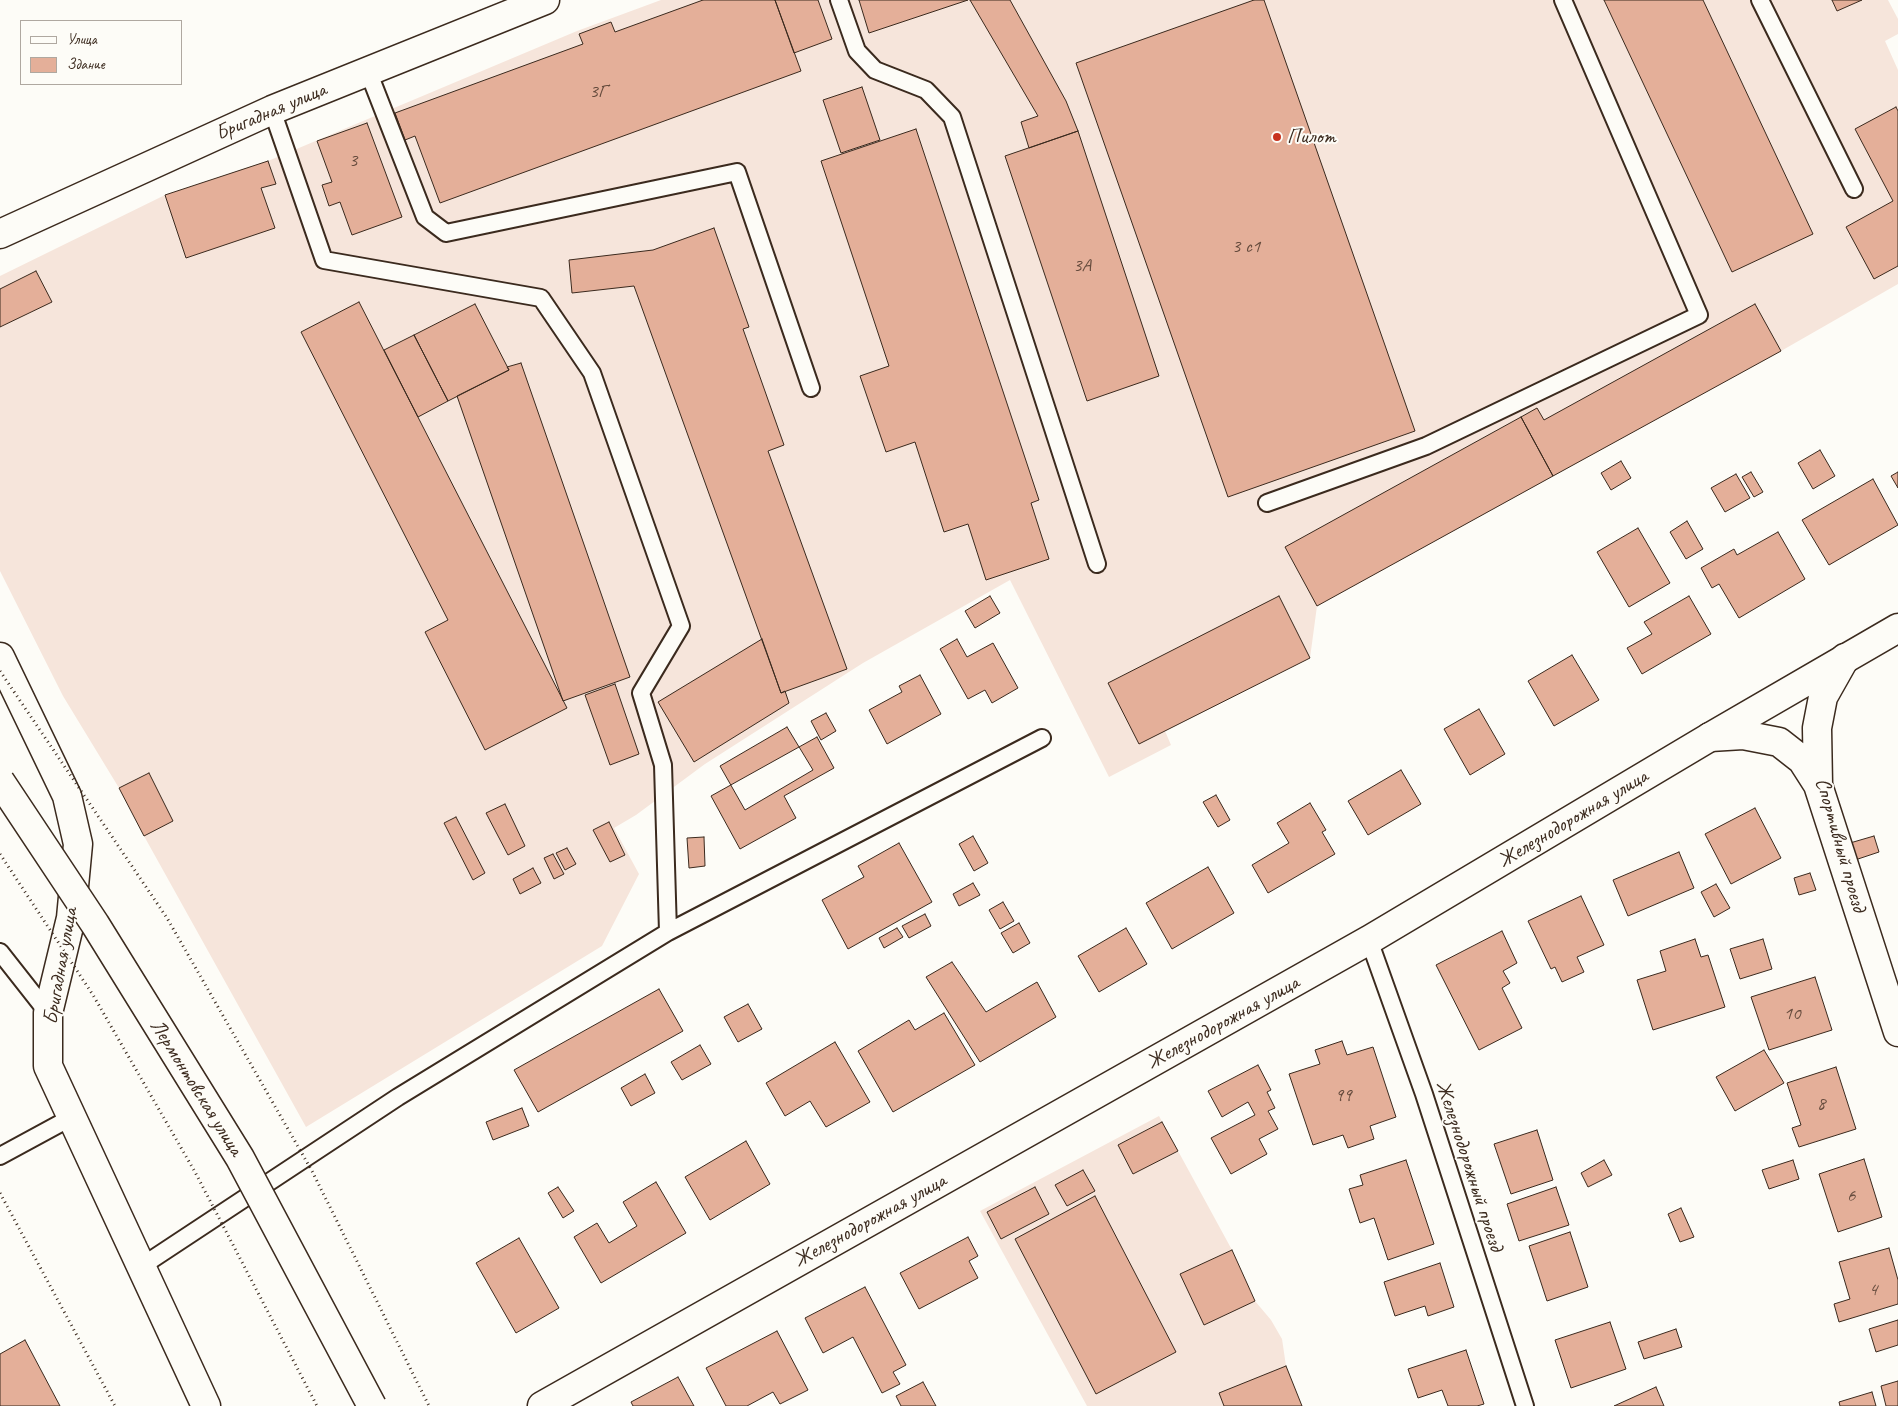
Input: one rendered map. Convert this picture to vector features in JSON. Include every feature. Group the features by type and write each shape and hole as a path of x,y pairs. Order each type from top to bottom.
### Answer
{"street":[{"name":"Бригадная улица","path":"0,234 272,110 546,0"},
{"name":"Железнодорожная улица","path":"542,1406 1369,940 1710,737 1898,628"},
{"name":"Бригадная улица","path":"0,657 67,796 78,844 71,918 48,1013 48,1066 206,1406"},
{"name":"Спортивный проезд","path":"1845,658 1822,697 1816,728 1818,785 1898,1032"},
{"path":"1710,737 1743,735 1780,742 1802,760 1818,785"},
{"name":"Лермонтовская улица","path":"0,781 95,924 240,1158 372,1406"}],"lane":[{"path":"840,0 857,51 875,70 926,90 952,117 1097,564"},
{"path":"1267,503 1426,446 1698,315 1563,0"},
{"path":"1760,0 1854,189"},
{"path":"368,71 425,218 446,233 737,172 811,388"},
{"path":"272,110 324,260 541,298 592,373 681,626 641,693 663,765 668,932"},
{"path":"142,1266 398,1097 668,932 1042,738"},
{"name":"Железнодорожный проезд","path":"1369,940 1424,1094 1525,1406"},
{"path":"0,952 48,1013"},
{"path":"0,1156 72,1117"}],"path":[{"path":"0,671 172,926 312,1171 429,1406"},
{"path":"0,854 92,995 190,1164 317,1406"},
{"path":"0,1193 115,1406"}],"shaded area":[{"path":"661,0 1888,0 1898,19 1898,34 1885,41 1898,70 1898,284 1781,351 1317,606 1310,658 1165,731 1171,745 1109,777 1010,580 863,663 705,764 636,815 614,828 639,874 602,946 306,1127 119,788 63,696 0,571 0,276 165,195 268,161 577,31"},
{"path":"1159,1116 1232,1250 1255,1301 1271,1320 1282,1339 1286,1366 1302,1406 1087,1406 980,1211"}],"building":[{"path":"703,0 775,0 801,71 440,203 415,136 405,140 395,113 583,44 579,34 611,22 615,32"},
{"path":"775,0 818,0 832,39 794,53"},
{"path":"859,0 968,0 869,33"},
{"path":"970,0 1010,0 1066,101 1078,131 1029,148 1021,122 1038,116"},
{"path":"1254,0 1264,0 1415,431 1228,497 1076,63"},
{"path":"1604,0 1703,0 1813,234 1732,272"},
{"path":"1832,0 1862,0 1837,11"},
{"path":"862,87 880,140 841,153 823,100"},
{"path":"1896,107 1898,111 1898,266 1874,279 1846,227 1893,201 1855,129"},
{"path":"367,123 402,217 352,235 340,202 329,206 322,185 332,182 317,141"},
{"path":"916,129 1039,500 1031,503 1049,559 986,580 968,524 944,532 915,442 886,452 860,376 889,366 821,161"},
{"path":"1078,131 1159,376 1087,401 1005,156"},
{"path":"268,161 276,184 261,188 275,228 186,258 165,195"},
{"path":"714,228 749,327 743,329 784,445 768,451 847,669 781,693 634,286 572,293 569,260 653,250"},
{"path":"36,271 52,302 0,327 0,289"},
{"path":"359,302 567,708 485,750 425,632 448,620 301,332"},
{"path":"475,304 509,370 448,401 414,335"},
{"path":"1755,304 1781,351 1553,476 1521,417 1537,408 1544,420"},
{"path":"414,335 448,401 418,417 384,350"},
{"path":"521,363 630,677 563,701 457,396 509,370 507,367"},
{"path":"1521,417 1553,476 1317,606 1285,547"},
{"path":"1820,450 1835,476 1813,489 1798,463"},
{"path":"1621,461 1631,478 1611,490 1601,473"},
{"path":"1751,472 1763,492 1754,497 1742,477"},
{"path":"1898,472 1898,488 1891,476"},
{"path":"1736,474 1750,498 1725,512 1711,488"},
{"path":"1873,479 1898,525 1829,565 1802,520"},
{"path":"1687,521 1703,549 1686,559 1670,532"},
{"path":"1638,528 1670,583 1629,607 1597,552"},
{"path":"1778,532 1805,579 1739,618 1719,584 1712,588 1701,568 1734,549 1737,555"},
{"path":"990,596 1000,613 975,628 965,611"},
{"path":"1279,596 1310,658 1139,744 1108,683"},
{"path":"1689,596 1711,634 1642,674 1627,648 1652,634 1644,622"},
{"path":"762,639 781,693 785,691 789,703 694,762 658,702"},
{"path":"957,639 967,657 993,643 1018,688 992,703 985,690 968,699 940,649"},
{"path":"1572,655 1599,700 1554,726 1528,681"},
{"path":"920,675 941,714 887,744 869,710 902,692 899,686"},
{"path":"615,684 639,754 610,765 585,695"},
{"path":"1479,709 1505,754 1470,775 1444,729"},
{"path":"826,713 836,731 821,740 811,721"},
{"path":"787,727 813,770 745,810 720,766"},
{"path":"817,737 834,768 784,796 796,818 740,849 711,796"},
{"path":"1401,770 1421,804 1368,835 1348,801"},
{"path":"149,773 173,821 144,836 119,788"},
{"path":"1216,795 1230,820 1218,827 1203,802"},
{"path":"1310,803 1326,830 1322,832 1335,854 1268,893 1252,865 1289,843 1277,823"},
{"path":"505,804 525,846 508,855 486,813"},
{"path":"1755,808 1781,858 1731,884 1705,834"},
{"path":"456,817 485,873 473,880 444,823"},
{"path":"609,822 625,855 610,862 593,830"},
{"path":"973,836 988,863 974,871 959,844"},
{"path":"1874,836 1879,852 1855,860 1850,843"},
{"path":"704,837 705,866 689,868 687,838"},
{"path":"899,843 932,902 848,949 822,900 864,877 858,866"},
{"path":"567,848 576,864 565,870 556,853"},
{"path":"1679,852 1694,888 1628,916 1613,880"},
{"path":"553,854 564,874 554,879 544,858"},
{"path":"1208,867 1234,913 1172,949 1146,903"},
{"path":"533,868 541,883 520,894 513,879"},
{"path":"1810,873 1816,890 1799,895 1794,878"},
{"path":"973,883 980,895 959,906 953,894"},
{"path":"1716,884 1730,908 1714,917 1701,892"},
{"path":"1581,896 1604,945 1577,957 1584,972 1562,982 1555,967 1551,969 1528,921"},
{"path":"1003,902 1014,921 1000,929 989,910"},
{"path":"925,914 931,926 909,938 902,926"},
{"path":"1019,923 1030,943 1013,953 1001,933"},
{"path":"897,928 903,937 884,948 879,938"},
{"path":"1126,928 1147,964 1099,992 1078,956"},
{"path":"1502,931 1517,963 1503,971 1510,983 1502,988 1522,1028 1479,1050 1436,965"},
{"path":"1695,939 1701,957 1708,955 1725,1007 1653,1030 1637,980 1666,971 1660,951"},
{"path":"1763,939 1772,969 1740,979 1730,949"},
{"path":"952,962 986,1012 1037,982 1056,1017 980,1062 926,977"},
{"path":"1815,977 1832,1030 1769,1050 1751,997"},
{"path":"659,989 683,1031 538,1112 514,1070"},
{"path":"748,1004 762,1029 738,1042 724,1017"},
{"path":"944,1013 975,1065 893,1112 858,1051 909,1020 915,1030"},
{"path":"1342,1041 1347,1055 1373,1047 1396,1117 1370,1126 1374,1139 1348,1148 1343,1135 1313,1145 1289,1074 1320,1064 1315,1050"},
{"path":"835,1042 870,1102 826,1127 810,1101 785,1116 766,1083"},
{"path":"700,1045 711,1064 682,1080 671,1062"},
{"path":"1764,1050 1784,1083 1735,1111 1716,1077"},
{"path":"1258,1065 1271,1090 1267,1092 1275,1108 1268,1111 1278,1129 1259,1139 1267,1154 1231,1174 1211,1138 1255,1115 1248,1102 1222,1117 1208,1091"},
{"path":"1836,1067 1856,1129 1799,1147 1792,1128 1801,1125 1787,1083"},
{"path":"645,1074 655,1093 631,1106 621,1088"},
{"path":"522,1108 529,1126 493,1140 486,1122"},
{"path":"1162,1122 1178,1151 1133,1174 1118,1145"},
{"path":"1537,1130 1553,1180 1511,1194 1494,1144"},
{"path":"746,1141 770,1184 710,1220 685,1177"},
{"path":"1864,1159 1882,1217 1838,1232 1819,1174"},
{"path":"1406,1160 1434,1244 1388,1260 1374,1218 1360,1223 1349,1189 1363,1185 1360,1175"},
{"path":"1604,1160 1612,1175 1588,1187 1581,1173"},
{"path":"1793,1160 1799,1179 1769,1189 1762,1170"},
{"path":"1083,1170 1095,1191 1067,1206 1055,1185"},
{"path":"656,1182 686,1233 601,1283 574,1237 597,1223 609,1243 637,1226 623,1202"},
{"path":"558,1187 574,1211 563,1218 548,1193"},
{"path":"1035,1187 1049,1214 1001,1239 987,1212"},
{"path":"1556,1187 1569,1225 1519,1241 1507,1204"},
{"path":"1095,1196 1176,1352 1096,1394 1015,1239"},
{"path":"1681,1208 1694,1237 1680,1242 1668,1214"},
{"path":"1570,1232 1588,1287 1547,1301 1529,1246"},
{"path":"968,1237 978,1256 969,1261 978,1278 919,1309 900,1273"},
{"path":"519,1238 559,1308 516,1333 476,1263"},
{"path":"1889,1248 1898,1280 1898,1304 1839,1322 1834,1304 1850,1299 1839,1262"},
{"path":"1232,1250 1255,1301 1204,1325 1180,1274"},
{"path":"1440,1263 1454,1307 1428,1316 1425,1306 1395,1316 1384,1282"},
{"path":"865,1287 906,1365 893,1372 900,1384 882,1393 853,1337 823,1353 805,1318"},
{"path":"1898,1320 1898,1345 1876,1352 1869,1329"},
{"path":"1610,1322 1626,1369 1571,1388 1555,1340"},
{"path":"1676,1329 1682,1347 1644,1359 1638,1342"},
{"path":"777,1331 808,1390 780,1404 773,1392 747,1406 726,1406 706,1368"},
{"path":"25,1340 60,1406 0,1406 0,1354"},
{"path":"1466,1350 1484,1404 1477,1406 1448,1406 1442,1390 1418,1398 1408,1369"},
{"path":"1286,1366 1302,1406 1224,1406 1219,1393"},
{"path":"678,1377 694,1406 633,1406 631,1402"},
{"path":"1898,1381 1898,1406 1886,1406 1881,1386"},
{"path":"923,1382 936,1406 901,1406 896,1396"},
{"path":"1656,1387 1664,1406 1614,1406"},
{"path":"1872,1392 1876,1406 1840,1406 1839,1402"}],"place":[{"name":"Пилот","path":"1277,137"}]}
